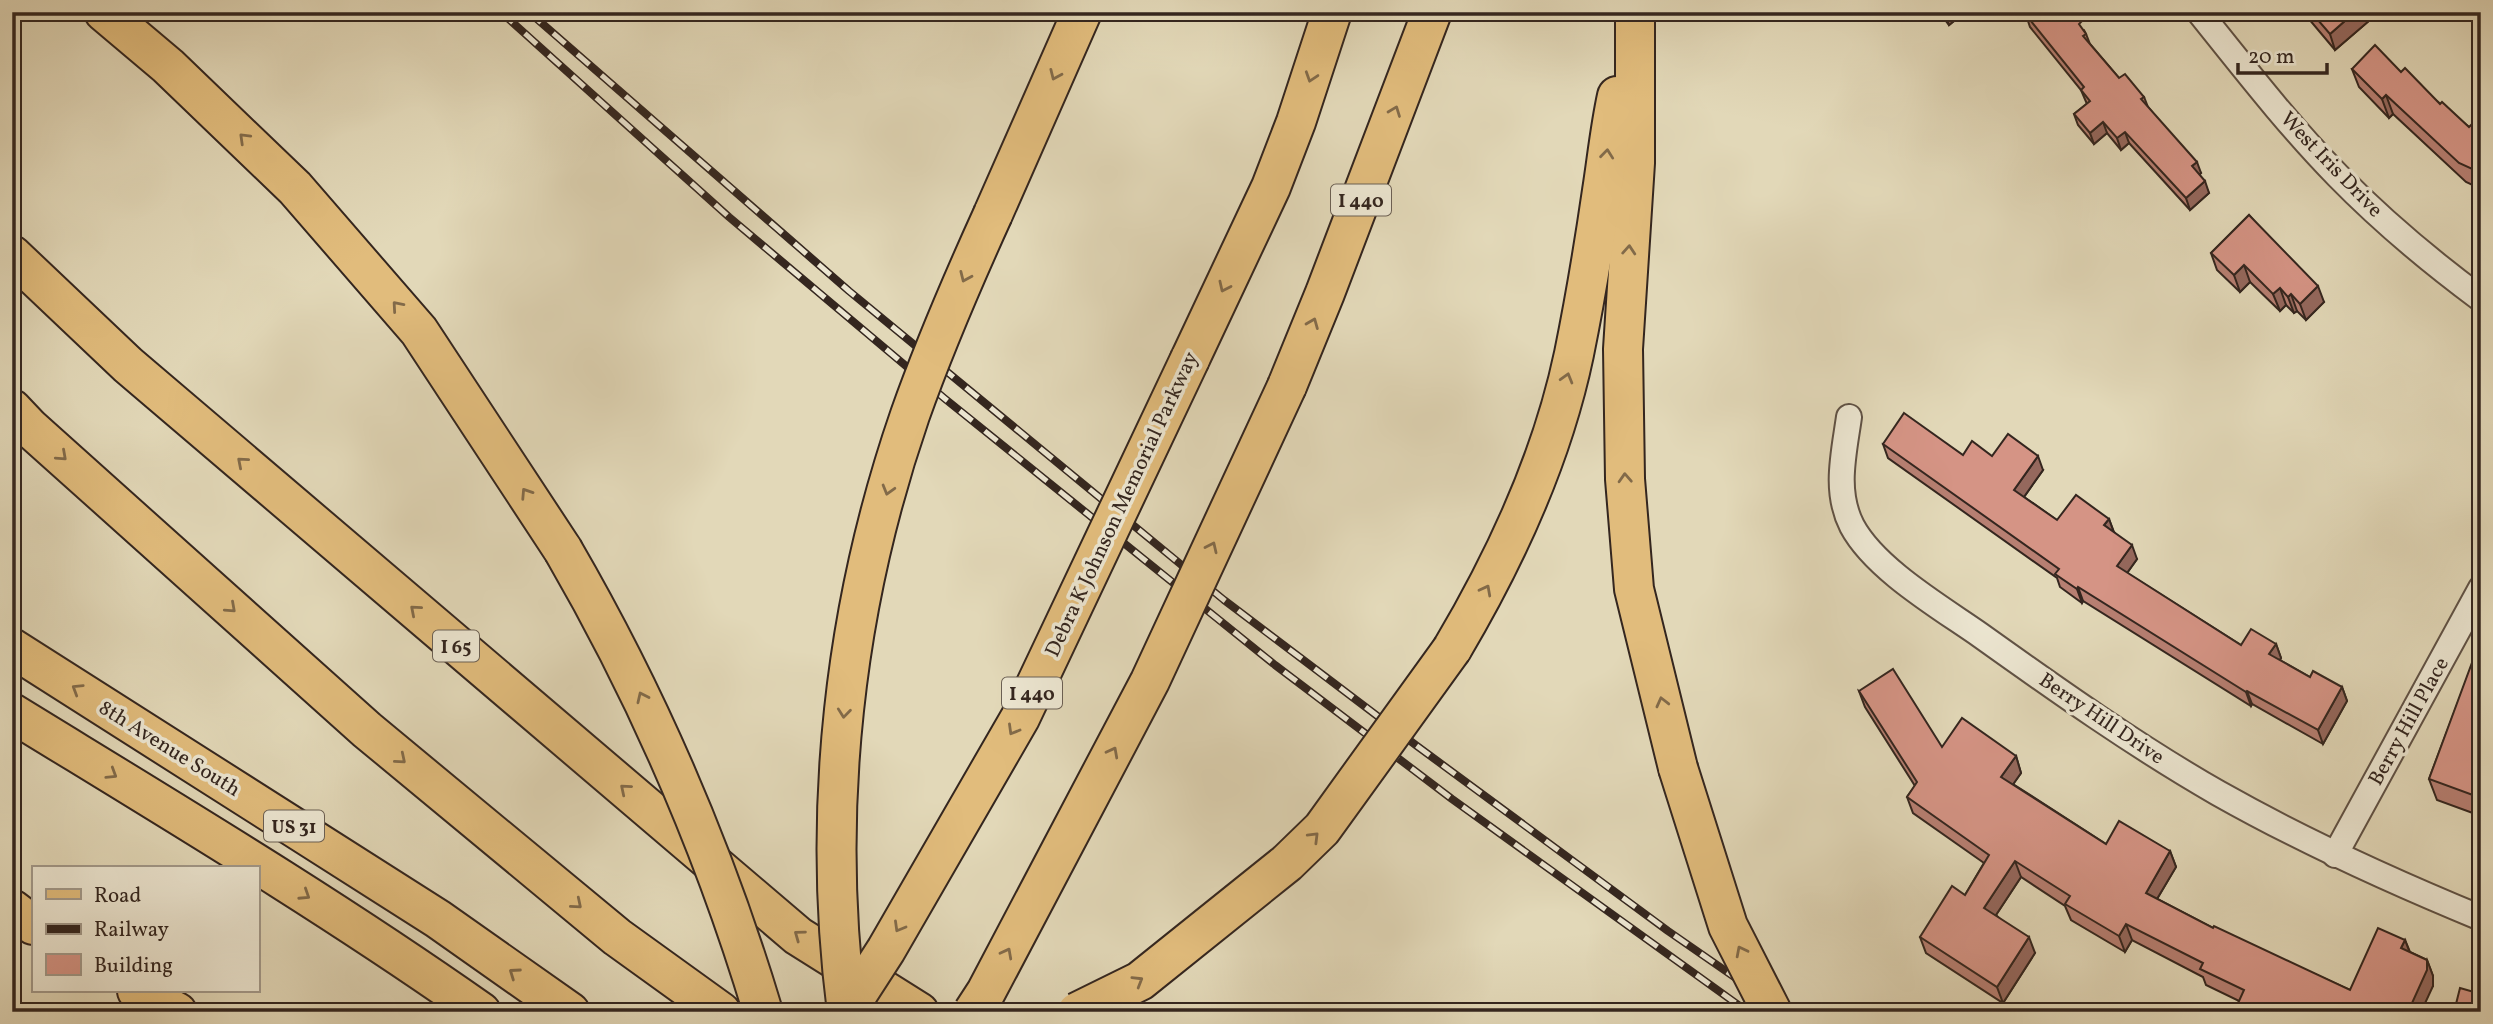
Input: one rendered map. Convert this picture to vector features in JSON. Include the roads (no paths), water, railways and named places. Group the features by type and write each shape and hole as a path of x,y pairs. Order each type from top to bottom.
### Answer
{"main road":[{"path":"104,12 168,66 295,188 419,331 563,551 639,690 690,802 729,904 763,1012"},
{"path":"847,1012 837,908 836,815 843,721 857,623 880,518 909,417 929,364 1082,12"},
{"name":"Debra K Johnson Memorial Parkway","path":"847,1012 886,950 1020,718 1271,187 1296,122 1332,12"},
{"name":"I 440","path":"972,1012 986,992 1150,681 1287,386 1432,12"},
{"path":"1077,1012 1140,981 1287,863 1321,829 1452,649 1484,594 1510,541 1550,439 1573,358 1591,265 1610,128 1634,18"},
{"path":"1634,18 1635,163 1623,349 1625,479 1634,589 1678,768 1728,926 1772,1012"},
{"name":"I 65","path":"12,255 128,365 788,927 919,1012"},
{"path":"12,409 366,730 617,937 721,1012"},
{"name":"8th Avenue South","path":"12,648 426,911 570,1012"},
{"name":"US 31","path":"12,713 230,847 414,965 481,1012"},
{"path":"12,909 32,924"},
{"path":"139,992 177,1012"}],"street":[{"name":"West Iris Drive","path":"2199,12 2267,97 2337,175 2406,239 2481,299"},
{"name":"Berry Hill Drive","path":"1849,417 1841,474 1843,500 1853,527 1876,556 1927,598 2158,756 2218,793 2335,855 2481,918"},
{"name":"Berry Hill Place","path":"2335,855 2481,588"}],"railway":[{"path":"501,12 729,217 944,398 1275,665 1452,799 1748,1012"},
{"path":"529,12 849,291 1224,600 1668,931 1785,1012"}]}
